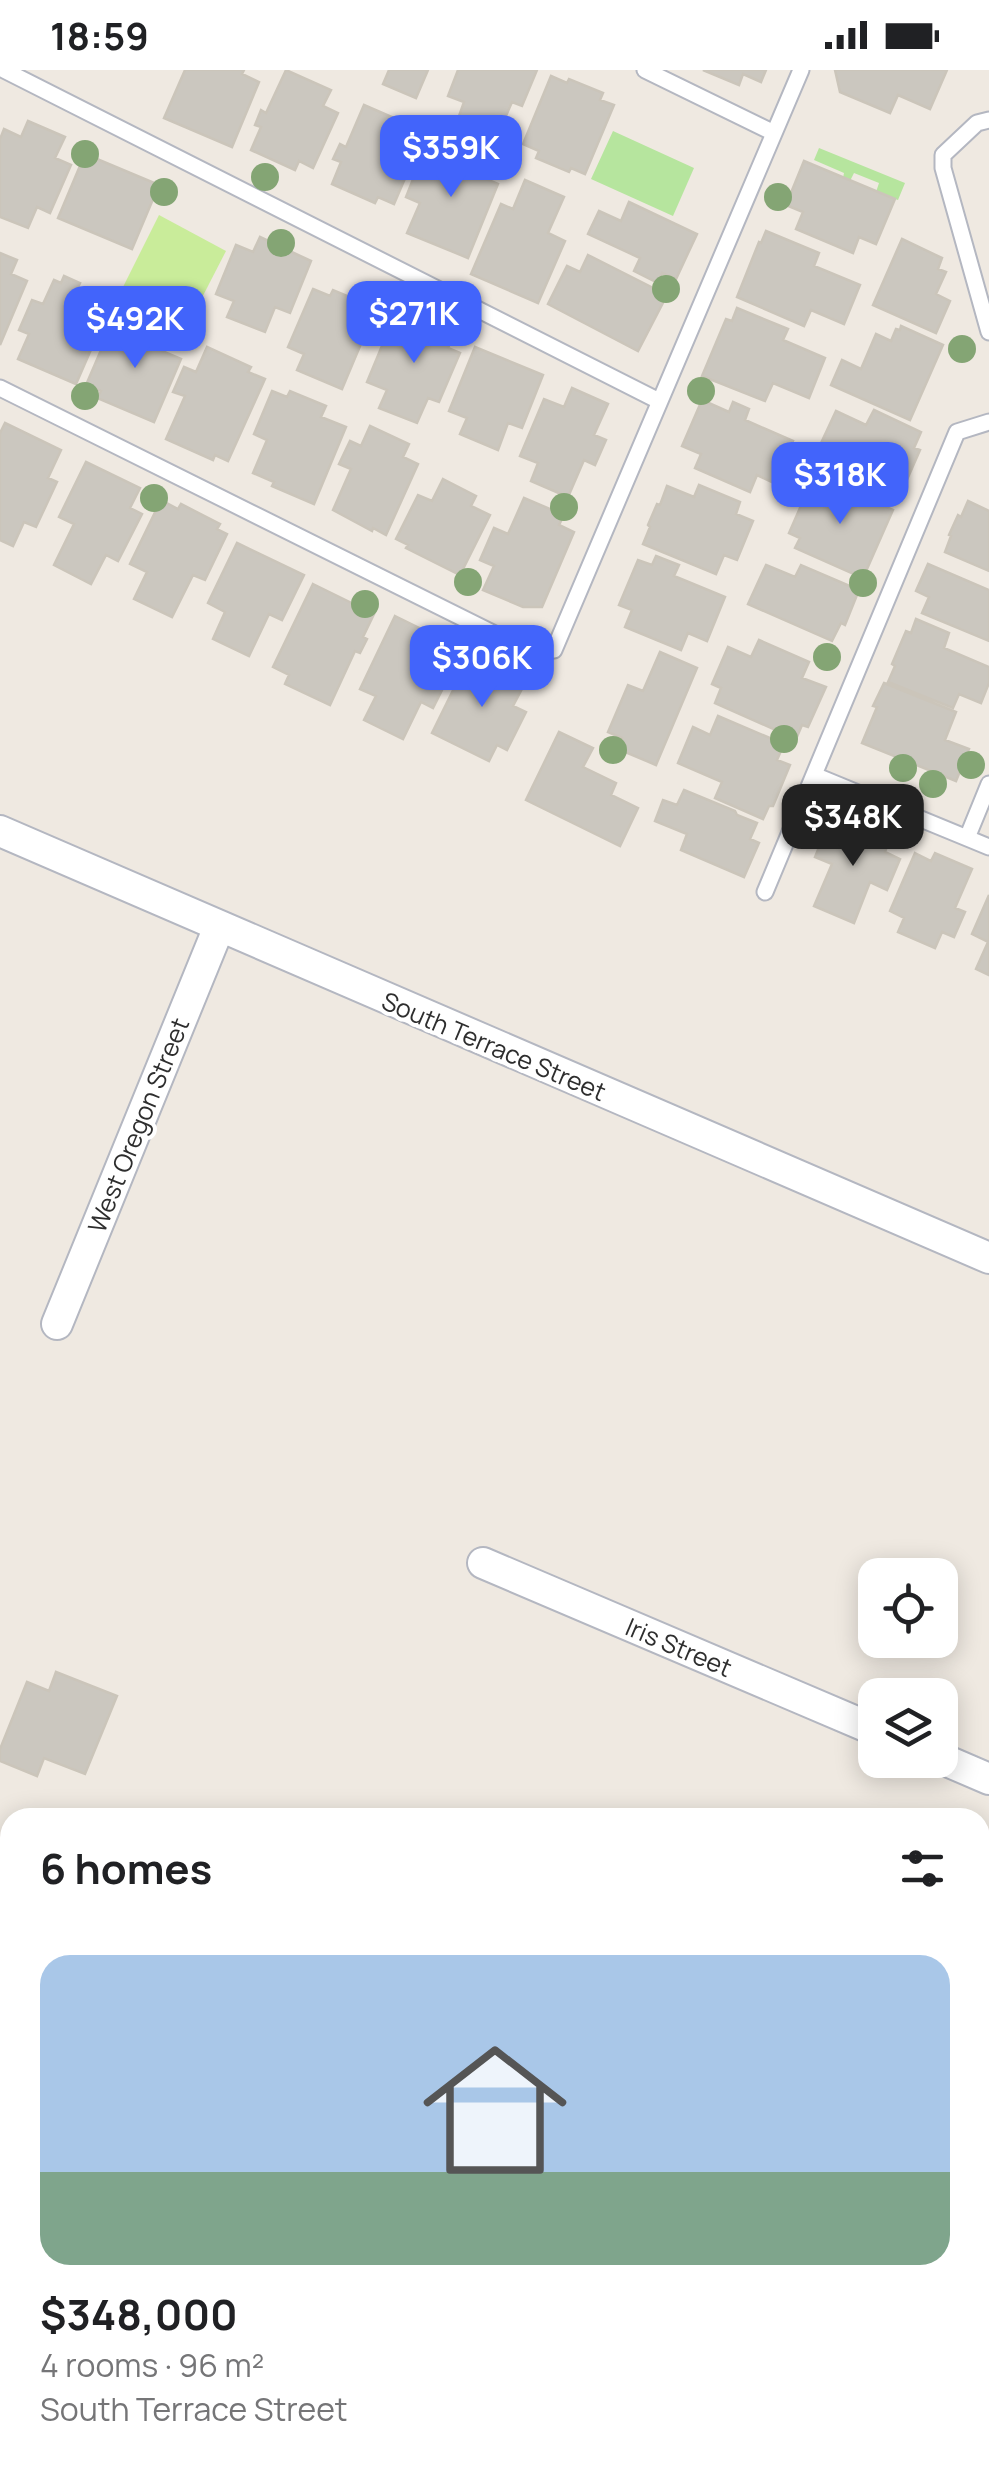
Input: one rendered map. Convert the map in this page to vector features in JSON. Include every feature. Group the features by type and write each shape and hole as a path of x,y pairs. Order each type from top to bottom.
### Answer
{"street":[{"name":"South Terrace Street","path":"0,831 989,1258"},
{"name":"West Oregon Street","path":"57,1324 219,927"},
{"name":"Iris Street","path":"483,1564 858,1723"},
{"path":"958,1766 989,1779"}],"lane":[{"path":"4,70 659,401"},
{"path":"646,70 774,133"},
{"path":"0,388 531,652 554,650 801,70"},
{"path":"989,120 977,124 944,155 942,168 989,332"},
{"path":"766,892 957,432 989,422"},
{"path":"814,775 989,847"},
{"path":"966,838 989,784"}],"green space":[{"path":"613,131 694,168 673,216 591,179"},
{"path":"819,148 905,183 898,200 876,192 879,183 854,173 850,181 843,178 844,173 814,160"},
{"path":"159,215 226,251 191,319 123,287"}],"building":[{"path":"185,70 244,70 242,74 259,82 232,147 164,118"},
{"path":"286,70 331,90 323,106 338,113 313,168 299,161 295,170 251,150 261,127 255,125 261,110 266,113"},
{"path":"389,70 428,70 416,98 383,84"},
{"path":"458,70 537,70 522,106 512,102 499,132 459,116 464,102 448,96"},
{"path":"703,70 766,70 761,82 743,74 739,85"},
{"path":"835,70 947,70 930,109 898,95 890,113 840,92"},
{"path":"551,76 603,93 600,100 614,105 585,174 571,168 569,172 536,158 539,151 523,144"},
{"path":"364,105 410,125 403,142 418,148 394,204 378,197 375,203 332,184 341,162 333,159 340,144 346,147"},
{"path":"28,121 65,137 55,158 71,165 50,213 37,207 28,228 0,217 0,139 4,129 21,137"},
{"path":"444,141 486,158 479,176 498,184 468,258 407,233 420,203 406,197 417,169 430,174"},
{"path":"85,154 159,185 132,249 58,218"},
{"path":"804,161 895,199 876,244 859,237 853,253 796,229 803,212 786,205"},
{"path":"525,180 564,197 548,233 565,241 538,303 471,274 501,204 513,209"},
{"path":"629,202 697,234 676,279 662,273 658,283 634,271 640,258 588,234 599,211 621,221"},
{"path":"766,231 819,253 814,266 860,285 844,324 811,310 804,326 737,297"},
{"path":"260,237 311,261 290,313 275,307 265,332 227,317 234,301 216,294 236,245 253,252"},
{"path":"902,239 942,258 938,269 946,272 936,294 950,301 936,333 873,305"},
{"path":"0,253 17,260 11,274 27,281 0,345"},
{"path":"588,255 667,295 638,351 548,304 567,266 580,272"},
{"path":"64,276 80,283 77,289 93,296 85,315 103,322 76,384 18,359 29,334 19,330 32,300 43,304 54,280 61,283"},
{"path":"313,289 330,296 333,290 376,308 342,389 297,370 304,354 288,347"},
{"path":"737,308 788,329 783,340 825,358 809,398 773,383 765,401 702,376 726,319 732,321"},
{"path":"415,315 455,332 448,348 460,353 439,402 428,398 417,423 379,408 387,390 367,382 394,317 411,324"},
{"path":"131,320 169,336 162,351 181,359 154,422 97,398 101,391 86,385 107,336 122,342"},
{"path":"901,326 943,345 910,420 831,385 842,360 861,369 876,334 891,341"},
{"path":"207,347 251,367 248,372 265,379 228,461 215,455 213,460 166,439 185,396 173,392 184,367 196,372"},
{"path":"475,347 543,375 522,428 508,423 498,450 460,434 467,418 449,411"},
{"path":"572,388 608,404 594,435 606,440 595,465 584,460 568,497 531,481 538,463 520,456 544,399 564,407"},
{"path":"272,391 287,397 290,391 326,406 321,417 346,427 314,504 253,473 267,440 254,434"},
{"path":"702,400 729,412 733,402 749,409 745,420 793,441 774,483 757,475 750,492 695,468 701,454 682,446"},
{"path":"874,410 921,432 914,448 920,450 902,491 898,488 891,504 810,467 836,411 866,425"},
{"path":"5,423 61,450 48,478 57,482 36,527 24,522 13,546 0,540 0,433"},
{"path":"370,426 409,444 403,457 418,464 386,535 333,510 351,469 339,464 350,441 361,446"},
{"path":"86,462 140,488 130,508 142,514 118,561 106,555 91,584 54,565 74,524 59,517"},
{"path":"814,476 893,510 863,578 795,548 800,538 789,533"},
{"path":"443,479 476,496 471,506 490,515 460,575 396,539 418,495 432,501"},
{"path":"699,485 740,502 736,514 753,521 737,560 724,555 716,574 643,544 667,486 694,497"},
{"path":"524,498 564,515 559,525 574,532 542,607 523,607 483,590 494,566 480,560 494,528 508,534"},
{"path":"161,500 178,509 181,504 220,524 217,529 227,534 205,580 193,575 172,617 134,599 147,572 130,564"},
{"path":"968,501 989,511 989,571 945,552 958,515 961,517"},
{"path":"237,543 304,575 282,620 269,614 249,656 213,639 225,612 208,603"},
{"path":"656,556 679,565 674,576 725,597 707,641 688,633 681,650 625,627 632,610 619,605 638,560 652,565"},
{"path":"928,564 989,590 989,641 922,613 929,597 916,591"},
{"path":"766,565 795,577 801,565 859,590 845,625 841,623 832,641 748,604"},
{"path":"313,584 374,614 363,637 367,639 360,653 355,651 330,705 285,684 289,675 273,667"},
{"path":"395,616 450,643 444,656 456,662 433,708 421,702 403,739 364,720 376,696 360,689"},
{"path":"916,619 949,633 944,648 989,667 989,683 981,703 959,694 953,708 888,682 906,631 911,633"},
{"path":"759,640 809,662 802,678 826,687 808,727 802,725 796,739 715,703 721,688 712,684 728,647 751,657"},
{"path":"660,652 697,668 656,765 618,749 622,738 608,732 628,685 643,691"},
{"path":"470,656 525,683 513,706 526,712 507,750 497,745 489,761 432,733"},
{"path":"884,683 956,712 945,740 969,749 956,781 862,743"},
{"path":"718,716 784,744 777,760 790,765 773,806 769,806 763,819 715,798 722,782 678,763 693,727 710,735"},
{"path":"559,732 593,748 583,767 616,783 611,795 638,808 620,846 526,800"},
{"path":"684,790 757,823 750,839 759,843 744,877 681,850 687,834 655,821 663,800 677,805"},
{"path":"847,823 889,840 885,852 900,859 887,890 870,882 854,923 814,906 832,864 815,857 828,825 843,831"},
{"path":"915,853 931,861 935,853 972,869 955,908 965,912 954,937 942,932 935,948 898,932 904,918 890,911"},
{"path":"989,895 989,975 976,969 988,942 972,934"},
{"path":"56,1672 117,1696 85,1774 44,1758 37,1776 0,1761 0,1749 27,1682 49,1691"}]}
